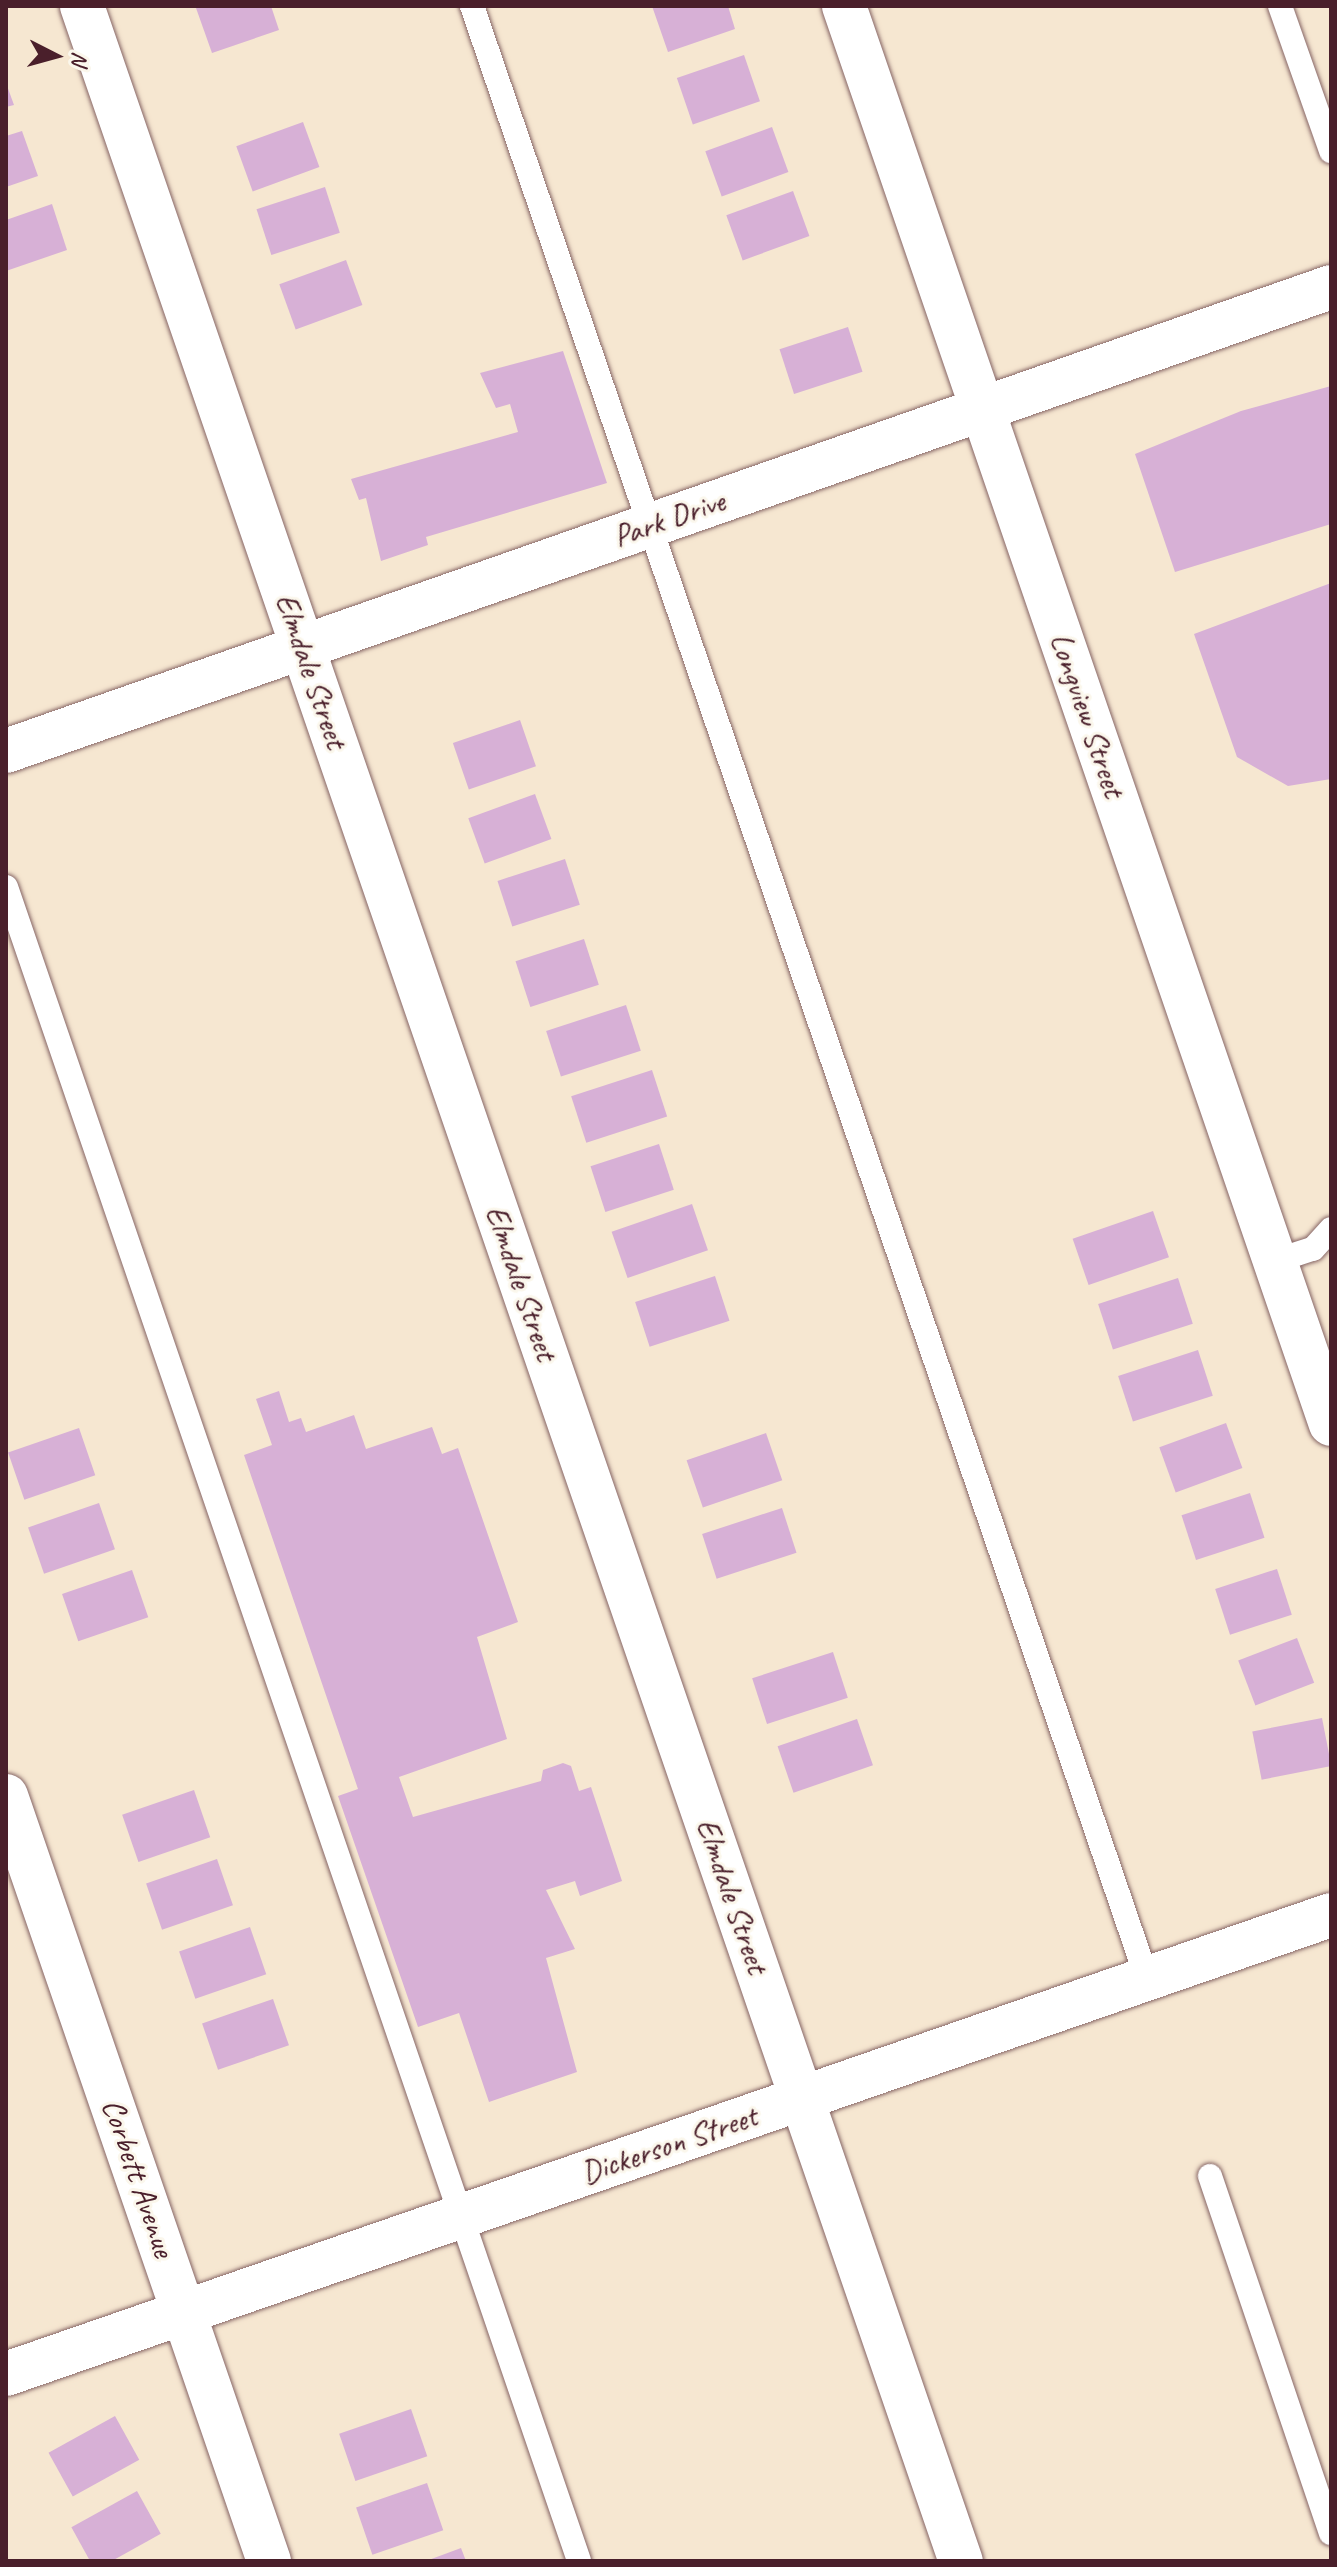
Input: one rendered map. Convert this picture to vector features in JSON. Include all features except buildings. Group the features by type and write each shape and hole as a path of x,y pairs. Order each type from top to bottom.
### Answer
{"street":[{"name":"Elmdale Street","path":"82,6 961,2561"},
{"name":"Longview Street","path":"844,6 982,410 1306,1255 1331,1424"},
{"name":"Park Drive","path":"6,751 1331,287"},
{"name":"Corbett Avenue","path":"6,1796 269,2561"},
{"name":"Dickerson Street","path":"6,2374 1331,1915"}],"lane":[{"path":"472,6 653,524 1147,1979"},
{"path":"1280,6 1331,151"},
{"path":"6,887 464,2215 579,2561"},
{"path":"1306,1255 1331,1229"},
{"path":"1210,2176 1331,2533"}]}
